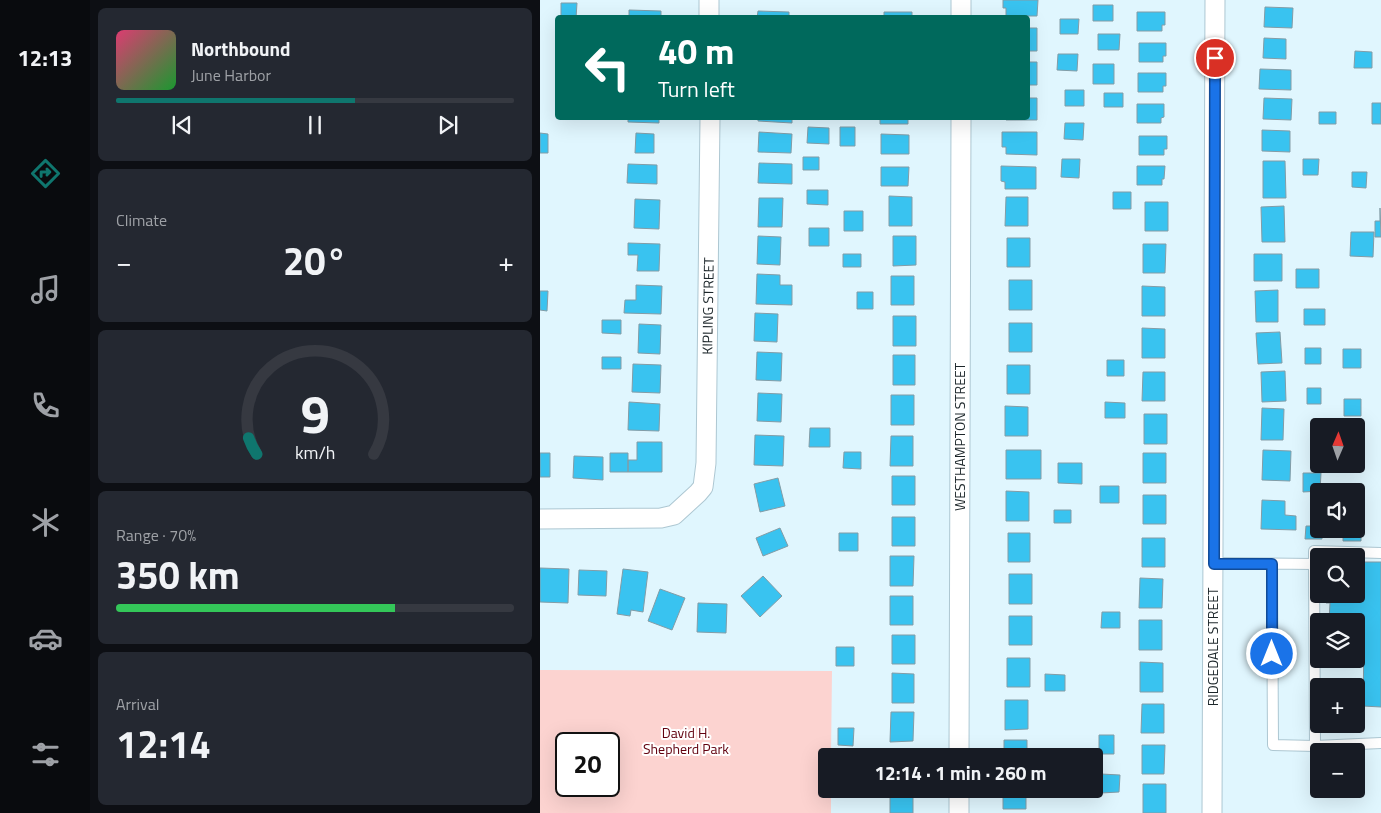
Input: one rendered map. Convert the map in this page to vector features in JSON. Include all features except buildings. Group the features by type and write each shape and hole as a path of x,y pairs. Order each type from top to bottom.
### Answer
{"street":[{"path":"709,0 710,15"},
{"path":"962,0 962,15"},
{"name":"RIDGEDALE STREET","path":"1212,813 1215,0"},
{"name":"KIPLING STREET","path":"540,519 661,518 674,515 703,487 706,464 710,120"},
{"name":"WESTHAMPTON STREET","path":"959,748 961,120"},
{"path":"959,798 959,813"}],"lane":[{"path":"1365,553 1381,553"},
{"path":"1214,564 1310,564"},
{"path":"1272,564 1273,745 1310,746"},
{"path":"1314,603 1315,743"},
{"path":"1365,744 1381,743"}],"green space":[{"name":"David H. Shepherd Park","path":"540,670 832,671 831,748 818,748 818,798 831,798 831,813 540,813"}],"route":[{"path":"1215,58 1214,564 1272,564 1272,654"}]}
